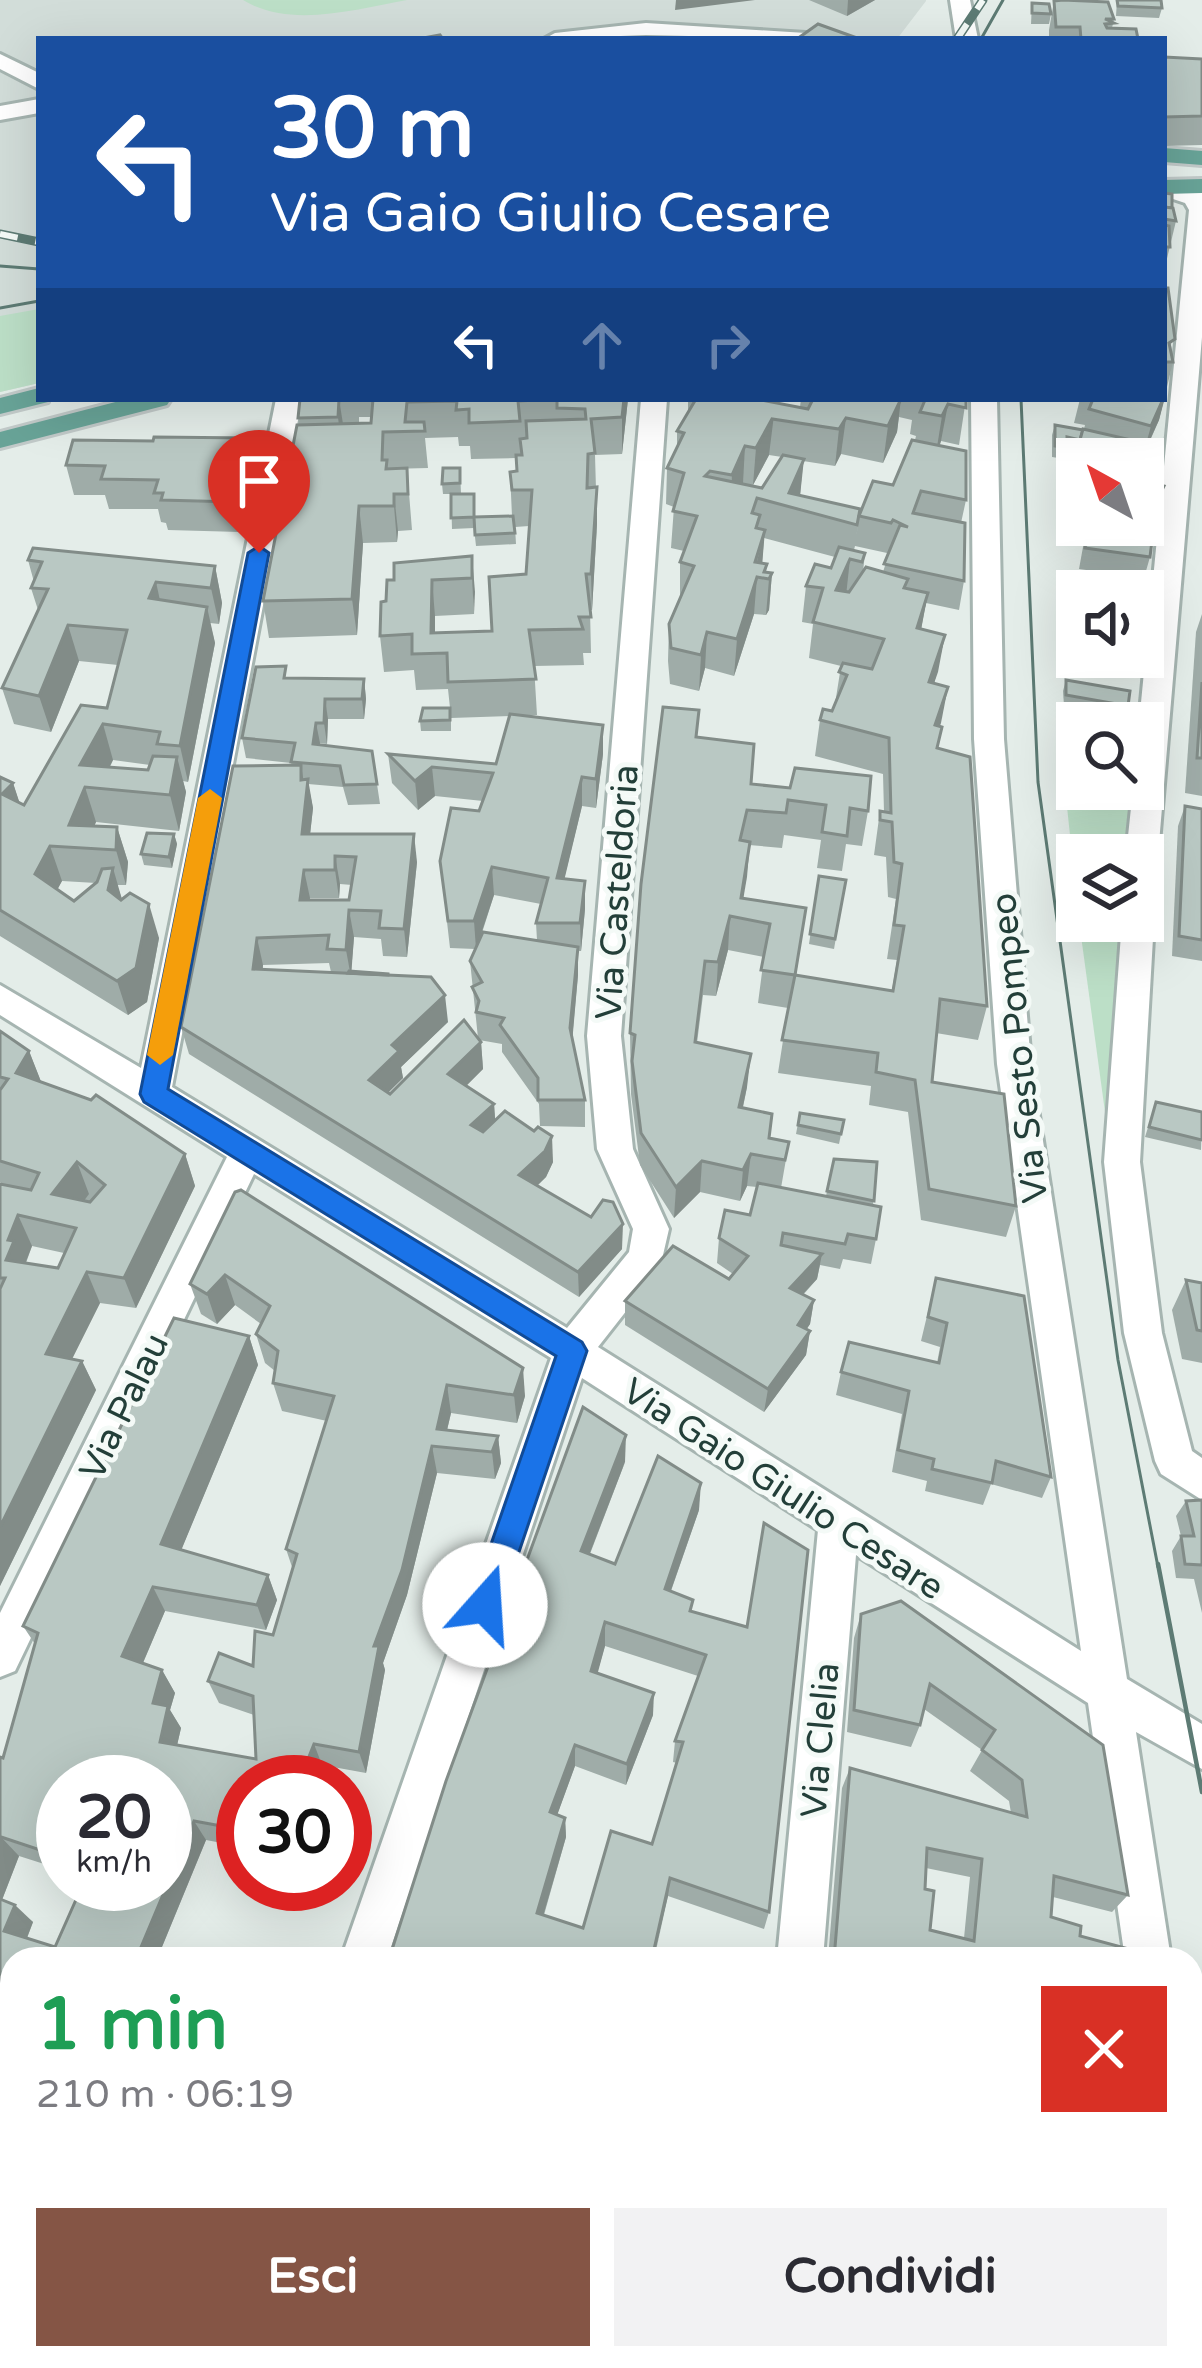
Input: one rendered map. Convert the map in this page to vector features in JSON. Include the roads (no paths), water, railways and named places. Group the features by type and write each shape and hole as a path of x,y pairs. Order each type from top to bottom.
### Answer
{"main road":[{"path":"1167,155 1202,158"},
{"path":"1167,188 1202,186"},
{"path":"0,406 36,397"},
{"path":"0,440 146,402"}],"street":[{"path":"960,0 966,36"},
{"path":"582,36 646,29 758,36"},
{"path":"0,61 36,80"},
{"path":"0,113 36,107"},
{"path":"1144,834 1201,210 1195,198 1167,189"},
{"path":"154,1094 288,402"},
{"name":"Via Casteldoria","path":"368,1947 572,1351 647,1256 651,1229 615,1149 604,1036 654,402"},
{"name":"Via Sesto Pompeo","path":"984,402 989,739 1014,1064 1146,1947"},
{"path":"1137,942 1124,1184 1143,1333 1175,1461 1202,1482"},
{"name":"Via Gaio Giulio Cesare","path":"0,998 1202,1748"},
{"name":"Via Palau","path":"0,1657 246,1154"},
{"name":"Via Clelia","path":"801,1947 838,1521"}],"tram line":[{"path":"983,36 1003,0"},
{"path":"0,266 36,269"},
{"path":"0,308 36,302"},
{"path":"1021,402 1038,782 1118,1360 1158,1567"},
{"path":"1158,1564 1202,1792"}],"railway":[{"path":"959,36 983,0"},
{"path":"0,234 36,241"}]}
